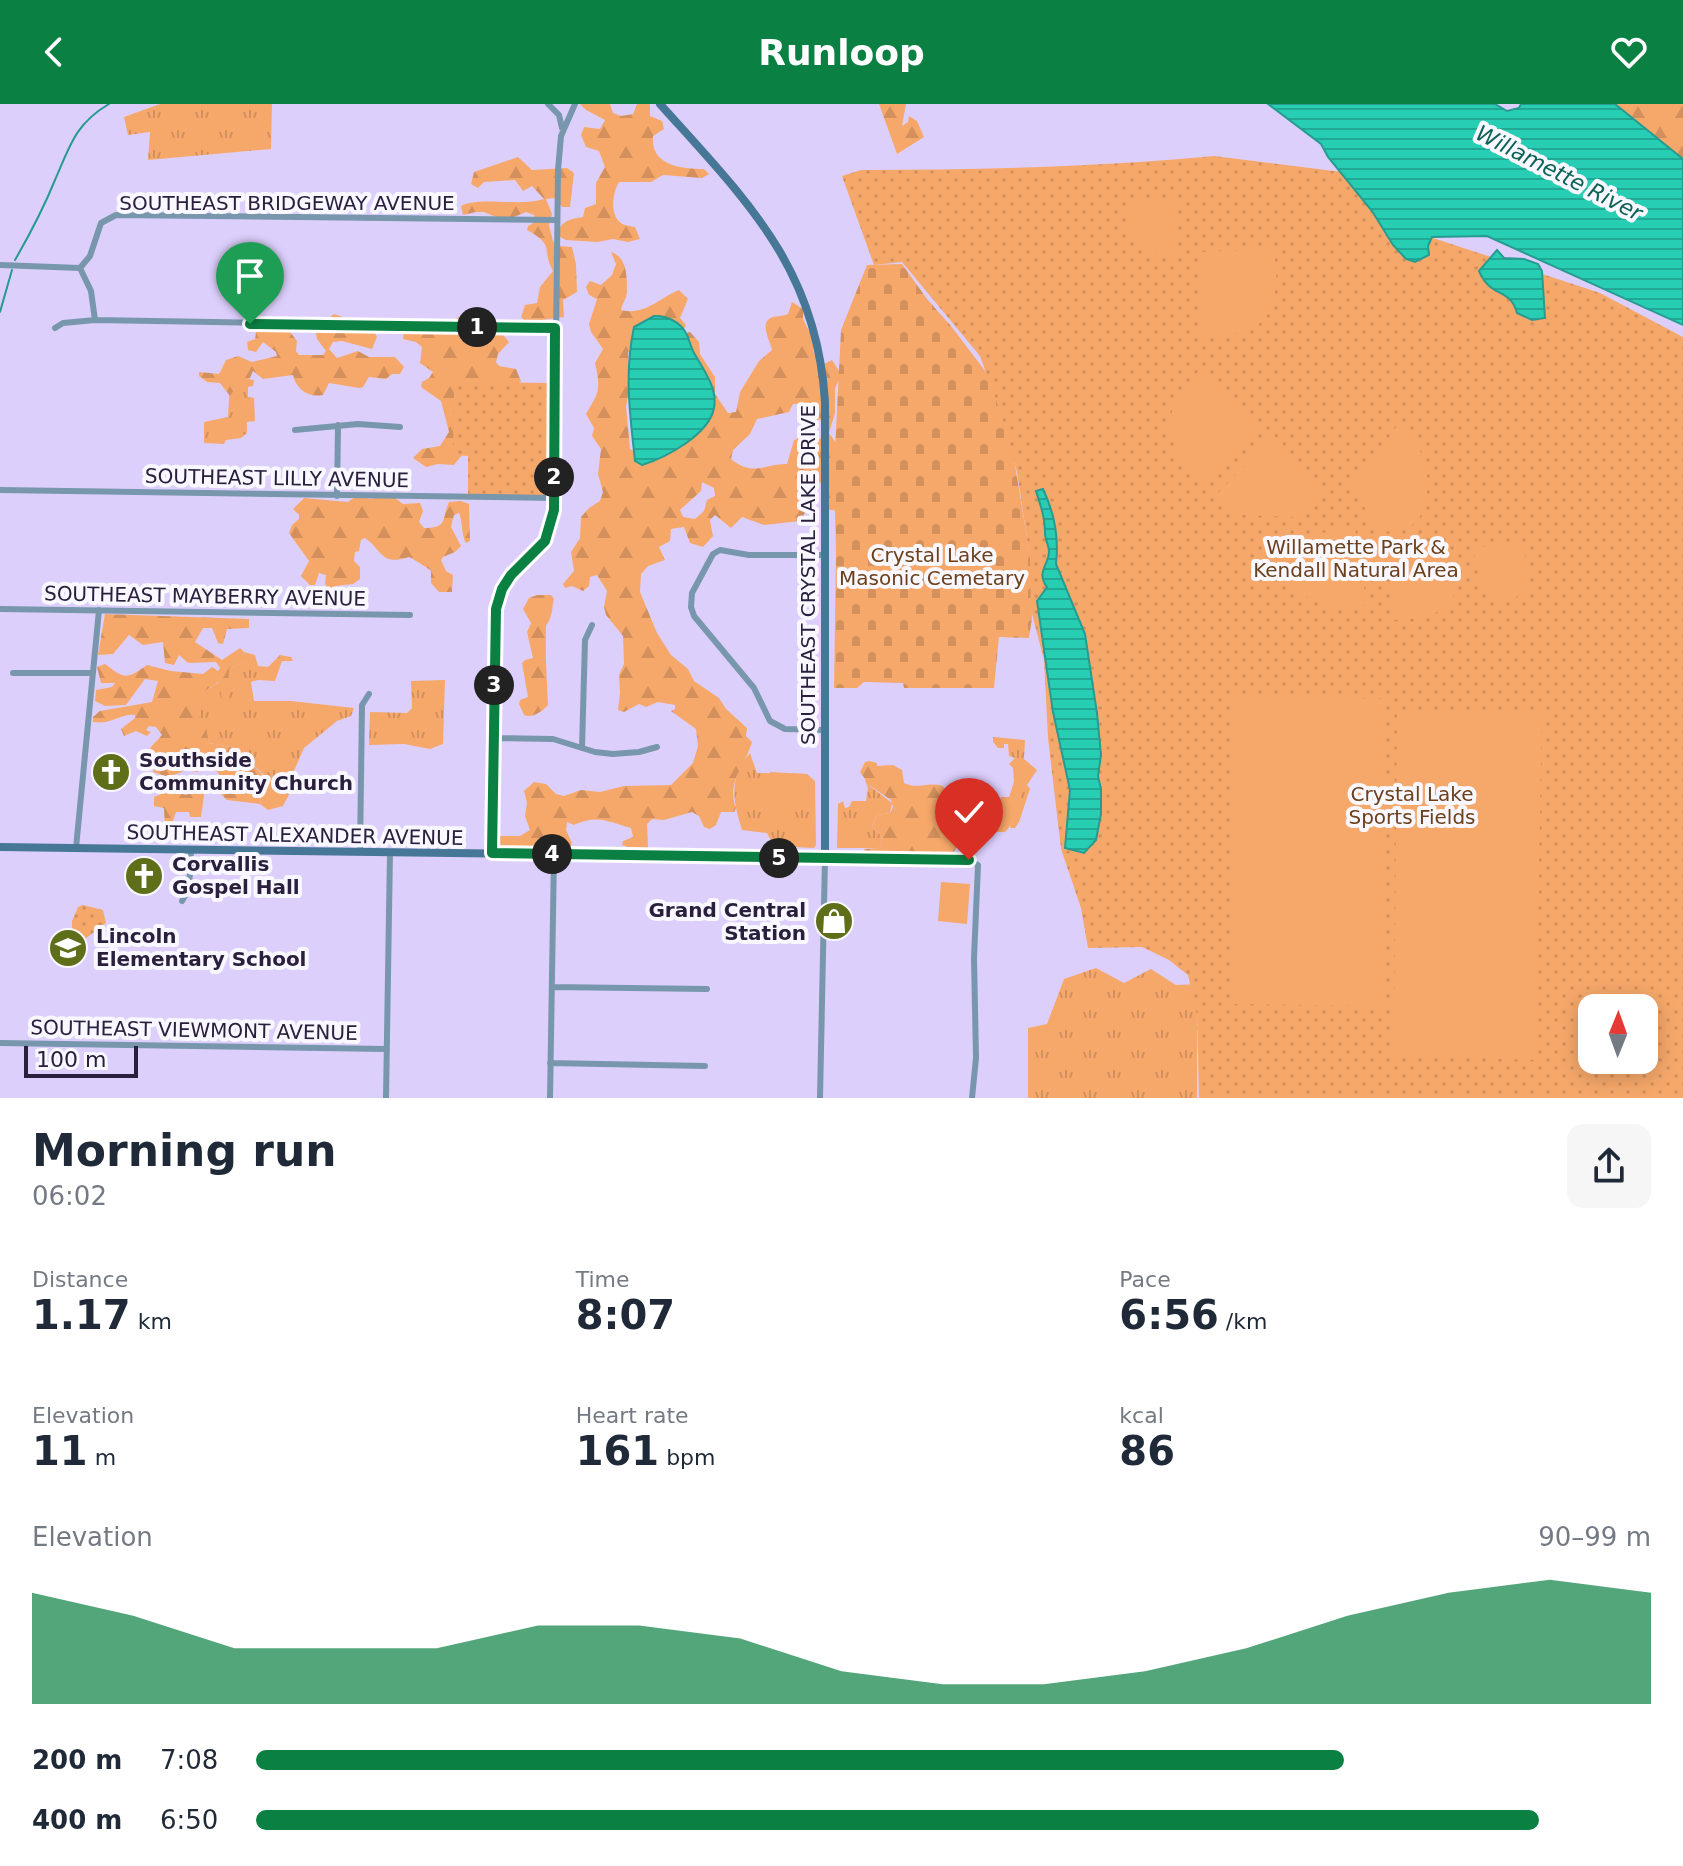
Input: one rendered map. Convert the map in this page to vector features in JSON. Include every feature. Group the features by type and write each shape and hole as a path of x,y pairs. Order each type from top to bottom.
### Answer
{"street":[{"path":"548,104 559,115 563,131"},
{"path":"492,853 496,609 502,589 511,575 545,541 554,510 558,170 563,131 575,104"},
{"name":"SOUTHEAST CRYSTAL LAKE DRIVE","path":"660,104 762,222 792,270 818,343 825,387 825,858 820,1098"},
{"name":"SOUTHEAST BRIDGEWAY AVENUE","path":"80,268 90,256 101,223 116,215 557,220"},
{"path":"0,265 80,268 91,291 95,320"},
{"path":"55,328 63,323 95,320 555,328"},
{"path":"337,496 338,425"},
{"path":"295,430 338,425 400,427"},
{"name":"SOUTHEAST LILLY AVENUE","path":"0,490 554,498"},
{"path":"824,555 749,555 720,550 713,554 696,584 691,602 698,623 754,688 770,721 785,729 824,730"},
{"name":"SOUTHEAST MAYBERRY AVENUE","path":"0,609 410,615"},
{"path":"76,848 99,610"},
{"path":"582,748 585,640 592,625"},
{"path":"13,673 93,673"},
{"path":"360,852 362,705 369,694"},
{"path":"493,738 553,739 613,754 657,747"},
{"name":"SOUTHEAST ALEXANDER AVENUE","path":"0,847 969,860 978,865 980,880 974,958 976,1058 972,1098"},
{"path":"182,901 189,889 191,851"},
{"path":"386,1098 390,852"},
{"path":"550,1098 554,854"},
{"path":"552,987 707,989"},
{"name":"SOUTHEAST VIEWMONT AVENUE","path":"0,1043 386,1049"},
{"path":"550,1063 705,1066"}],"green space":[{"path":"160,104 272,104 271,149 148,160 150,132 128,135 124,117"},
{"path":"580,104 610,104 613,113 621,116 633,114 637,104 650,104 650,116 662,121 664,129 653,136 653,146 662,160 686,168 704,169 709,174 702,178 663,175 651,182 619,182 614,197 615,214 621,223 635,227 640,239 597,242 566,240 558,236 563,224 583,217 585,208 596,204 596,183 605,167 599,151 586,147 581,135 584,127 600,129 605,120"},
{"path":"879,104 906,104 902,126 908,122 909,116 917,121 924,137 897,154"},
{"path":"1615,104 1683,104 1683,159"},
{"name":"Willamette Park & Kendall Natural Area","path":"1214,156 1342,172 1424,235 1600,293 1683,337 1683,1098 1199,1098 1197,1015 1188,975 1169,960 1142,947 1088,948 1081,908 1061,849 1048,738 1044,660 1031,610 1030,558 1017,472 1001,414 980,356 902,262 874,265 842,176 861,170 1038,167"},
{"path":"518,157 532,170 567,168 574,173 570,207 562,207 554,198 546,199 552,214 549,225 553,241 559,246 572,247 576,264 577,292 563,300 564,317 526,322 521,317 525,305 537,303 540,287 553,271 545,244 527,230 535,222 534,215 526,212 514,217 496,217 476,212 463,215 461,206 469,203 544,199 532,186 523,191 515,180 484,182 478,188 471,184 474,172"},
{"path":"1126,201 1175,202 1174,256 1151,252 1136,241 1129,224"},
{"path":"1273,249 1275,294 1260,324 1238,333 1198,336 1200,252"},
{"path":"611,252 620,258 626,273 627,294 621,310 637,311 679,290 688,299 680,318 686,325 684,329 632,341 628,353 631,384 626,406 630,449 637,453 697,368 685,333 690,332 699,342 700,354 715,377 715,394 728,413 736,412 740,392 759,361 772,350 766,323 773,317 788,314 792,302 803,309 803,319 814,341 816,358 824,364 832,360 839,371 835,413 829,433 839,447 839,511 823,509 822,486 820,482 815,482 800,521 764,525 742,517 731,528 715,515 710,520 713,536 703,547 690,543 684,527 671,529 670,541 659,547 665,560 648,566 641,574 640,592 657,633 671,655 688,669 694,681 719,698 747,728 746,736 752,742 735,781 734,812 721,812 716,825 710,829 704,827 699,816 692,812 664,820 652,819 647,824 648,847 641,852 622,845 623,841 633,837 631,828 597,820 574,825 567,822 566,830 572,843 569,851 528,846 508,850 498,844 497,836 520,836 530,830 525,816 527,803 524,791 534,782 546,784 556,794 564,796 581,790 600,792 624,786 671,785 693,763 698,746 696,729 671,711 675,705 658,702 646,707 639,704 624,712 618,710 619,675 624,664 623,636 606,615 607,591 597,575 590,577 589,586 583,591 572,586 565,588 563,584 574,571 571,552 580,538 581,517 600,501 603,492 598,474 601,449 592,436 594,428 586,414 598,390 595,363 603,349 589,324 597,299 589,295 586,287 590,281 601,285 612,275 616,264","holes":["793,404 799,404 805,424 813,425 819,419 823,421 821,438 805,436 794,440 787,464 752,468 731,459 733,450 750,434 757,419 789,412","702,482 714,488 715,496 707,500 704,511 695,519 683,517 680,510 701,491"]},
{"name":"Crystal Lake Masonic Cemetary","path":"902,264 992,380 1014,459 1031,562 1032,618 1029,638 999,637 994,688 904,688 903,683 864,682 857,688 834,688 834,471 841,330 867,265"},
{"path":"465,313 469,314 473,330 499,330 509,342 498,354 496,362 499,366 516,369 521,381 454,465 426,467 413,458 422,449 440,446 449,432 441,401 421,387 433,372 420,363 422,347 403,339 404,331 442,327"},
{"path":"334,314 363,328 372,327 377,337 372,349 342,341 333,342 329,349 337,358 358,351 369,357 395,357 404,367 400,374 392,374 386,379 369,377 359,388 329,383 323,395 318,396 304,391 293,375 263,379 253,371 250,378 239,383 230,396 220,383 207,382 199,376 199,372 219,374 226,360 238,356 252,362 277,356 263,342 256,352 248,350 247,342 255,339 257,326 287,328 297,341 296,351 299,355 323,355 326,351 317,339 315,329"},
{"path":"1202,367 1261,425 1206,482 1179,453 1172,440 1170,426 1178,399"},
{"path":"254,380 253,386 248,387 248,397 254,398 255,421 247,422 247,433 241,438 226,440 224,444 204,443 204,422 228,417 230,382"},
{"path":"454,382 555,383 554,498 468,497 468,456 453,455"},
{"path":"1398,425 1412,437 1421,452 1427,477 1425,503 1414,524 1403,530 1377,532 1353,485"},
{"path":"1274,435 1327,493 1312,510 1294,517 1243,515 1214,497"},
{"path":"390,494 403,504 420,503 423,511 419,522 424,528 441,524 449,502 469,504 470,541 466,543 464,540 459,513 454,515 451,527 461,546 441,560 446,571 453,575 452,592 439,592 431,583 431,571 409,557 388,559 365,538 361,540 359,551 355,552 354,561 360,567 360,579 353,584 336,586 337,605 333,604 325,583 326,575 319,573 315,585 310,585 301,576 309,561 289,533 299,519 293,509 304,498 348,502 355,497 370,499"},
{"path":"1355,528 1367,605 1349,608 1318,603 1294,585 1285,573 1273,540"},
{"path":"1523,542 1531,587 1515,598 1494,598 1479,577 1473,548"},
{"path":"1446,549 1461,570 1450,608 1419,618 1395,620 1387,557"},
{"path":"551,595 554,599 546,627 548,705 537,714 527,716 519,704 520,700 528,697 522,663 533,658 527,632 531,623 523,609 529,598"},
{"path":"105,614 249,619 249,628 227,629 223,644 218,643 212,628 203,628 195,642 222,660 240,648 247,662 229,668 228,700 222,701 219,682 200,694 198,722 205,722 209,743 236,748 264,776 260,804 227,800 216,789 219,774 206,758 198,772 191,771 193,761 184,759 182,772 168,777 153,772 161,757 150,748 162,735 156,727 149,726 146,730 151,732 147,736 136,731 124,736 121,729 135,715 93,722 93,717 100,711 152,702 158,681 145,679 126,705 105,706 95,701 96,690 112,687 115,683 101,683 97,667 105,664 126,676 147,665 203,674 212,667 218,671 220,668 216,662 188,663 179,655 174,665 165,663 163,642 143,645 129,635 113,654 98,655"},
{"path":"244,652 255,655 258,666 268,667 280,655 291,657 293,661 282,661 275,681 251,682 254,701 291,701 354,708 351,716 337,721 304,748 294,771 294,785 283,806 268,810 260,804 264,775 236,748 209,743 204,723 198,722 199,694 220,682 229,668 246,662"},
{"path":"445,680 443,744 430,749 404,744 369,745 370,712 407,713 412,708 411,681"},
{"path":"1230,696 1384,699 1383,1006 1234,1004"},
{"name":"Crystal Lake Sports Fields","path":"1542,713 1535,1060 1394,1055 1397,714"},
{"path":"993,737 1025,740 1024,759 1037,770 1027,785 1030,789 1015,828 1010,828 1018,783 1014,782 1013,768 1009,764 1015,758 1009,756 1008,744 998,748"},
{"path":"750,753 757,773 807,774 815,781 814,848 774,846 767,833 742,830 734,790 738,772"},
{"path":"865,762 877,763 877,766 893,765 902,770 904,783 909,785 943,786 950,804 947,810 959,807 969,794 978,794 977,813 953,855 864,855 864,849 879,848 882,844 881,836 872,826 877,815 890,813 893,807 891,800 866,783 860,772"},
{"path":"770,772 807,774 813,784 811,805 795,804 795,816 785,816 783,805 765,803 765,786"},
{"path":"191,778 206,781 201,817 190,817 189,812 176,812 169,832 165,830 164,808 154,806 154,797 161,794 165,782 173,779 173,792 187,795"},
{"path":"1014,782 1018,782 1020,788 1020,801 1009,828 1005,832 968,832 984,802 1000,803 1001,797 1009,797"},
{"path":"866,783 892,803 890,813 877,815 872,826 881,836 882,844 879,848 837,848 838,804 843,801 845,808 852,801 866,801"},
{"path":"941,882 970,884 967,924 938,921"},
{"path":"83,905 103,910 106,923 85,939 78,939 72,933 72,921 78,907"},
{"path":"1096,968 1124,983 1151,969 1176,985 1201,984 1210,1006 1197,1016 1197,1098 1028,1098 1028,1028 1047,1024 1064,979"}],"water":[{"name":"Willamette River","path":"1268,104 1495,104 1507,111 1519,108 1521,104 1615,104 1683,159 1683,325 1487,236 1432,237 1428,246 1429,255 1415,262 1406,259 1321,144"},
{"path":"1497,250 1504,258 1524,259 1538,264 1542,271 1545,318 1532,320 1517,313 1510,299 1484,280 1479,271"},
{"path":"654,316 672,320 686,333 715,400 710,418 695,436 674,451 642,465 635,461 629,361 634,327"},
{"path":"1043,489 1055,525 1056,564 1085,634 1097,713 1101,814 1096,840 1084,853 1065,848 1070,790 1053,712 1037,601 1047,587 1043,573 1049,552 1036,491"}],"waterway":[{"path":"15,260 75,137 88,120 109,104"},
{"path":"0,312 12,270"}],"place":[{"name":"Southside Community Church","path":"111,772"},
{"name":"Corvallis Gospel Hall","path":"144,876"},
{"name":"Grand Central Station","path":"834,921"},
{"name":"Lincoln Elementary School","path":"68,948"}],"route":[{"path":"250,324 555,328 554,510 545,541 506,582 496,609 492,853 969,860"}]}
